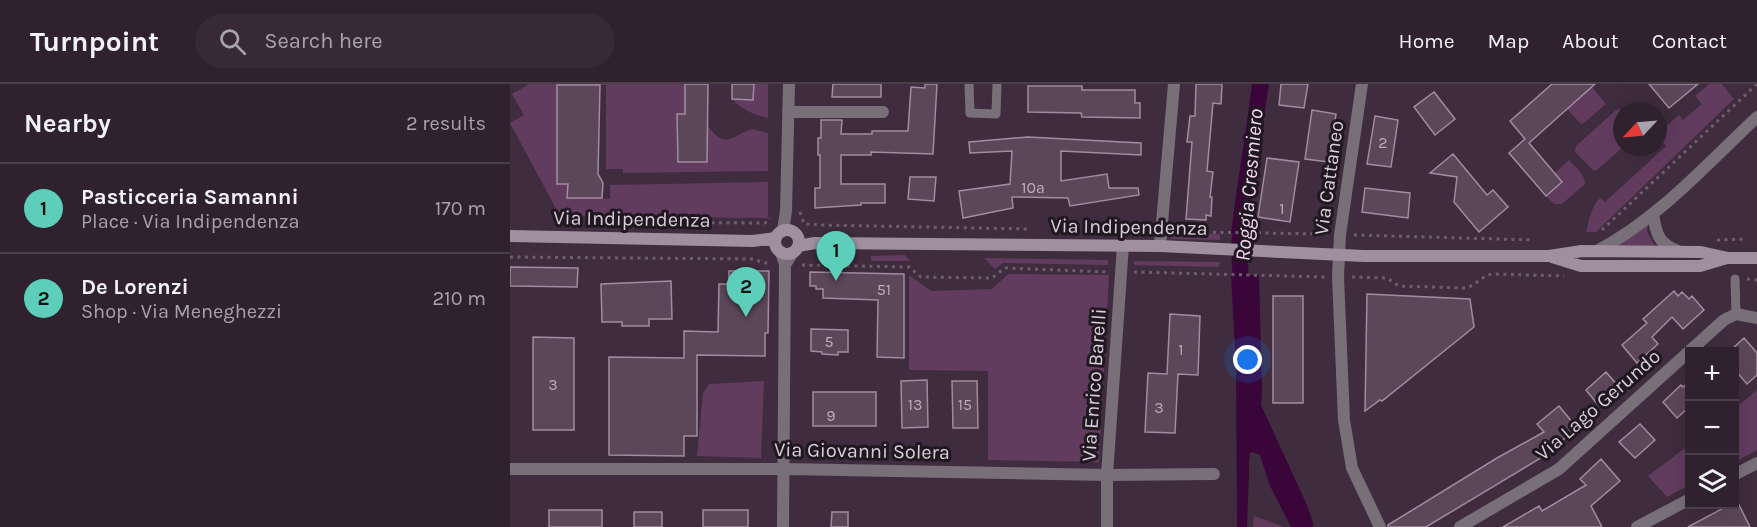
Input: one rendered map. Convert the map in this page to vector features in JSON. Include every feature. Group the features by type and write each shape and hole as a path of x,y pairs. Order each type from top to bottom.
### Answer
{"street":[{"path":"783,527 789,84"},
{"path":"1160,246 1174,84"},
{"name":"Via Cattaneo","path":"1338,277 1340,235 1362,84"},
{"path":"788,111 883,112"},
{"path":"1597,250 1635,229 1757,117"},
{"path":"1653,214 1655,229 1661,243 1678,251"},
{"name":"Via Indipendenza","path":"510,236 815,243 1123,245 1338,255 1549,256 1582,250 1678,251 1701,252 1728,258 1757,258"},
{"name":"Via Enrico Barelli","path":"1107,527 1107,475 1123,245"},
{"name":"Via Indipendenza","path":"1549,256 1581,266 1700,266 1728,258"},
{"path":"1338,277 1344,420 1352,468 1380,527"},
{"path":"1736,314 1757,318"},
{"name":"Via Lago Gerundo","path":"1460,527 1559,469 1724,320 1736,314"},
{"path":"1739,472 1757,463"},
{"name":"Via Giovanni Solera","path":"510,469 785,469 1107,475 1214,474"},
{"path":"1637,527 1685,501"}],"lane":[{"path":"969,84 970,113 996,114 997,84"},
{"path":"1735,279 1736,314"}],"path":[{"path":"1596,236 1757,84"},
{"path":"591,222 765,223 772,216 772,210 801,212 804,224 1032,229"},
{"path":"1195,232 1536,240"},
{"path":"510,257 754,259 785,265 909,267 921,277 992,278 1005,267 1387,278 1399,286 1466,288 1475,285 1486,275 1492,274 1572,276"}],"shaded area":[{"path":"529,84 685,84 685,114 678,114 678,162 707,162 707,125 713,133 724,139 733,138 752,129 768,133 768,171 623,173 623,169 606,169 606,85 558,85 557,184 568,184 567,198 610,199 610,185 768,182 768,218 560,216 510,123 524,115 512,94"},
{"path":"754,84 768,84 768,118 748,112 732,99 753,100"},
{"path":"1709,84 1722,84 1734,99 1596,232 1586,232 1594,205 1600,198 1605,202 1655,156 1667,156 1667,125 1679,115 1683,120 1702,104 1695,96"},
{"path":"1592,87 1606,104 1581,124 1567,109"},
{"path":"1613,113 1613,156 1594,171 1575,152 1576,146"},
{"path":"1569,160 1582,174 1585,184 1562,204 1554,204 1546,196 1562,182 1555,173"},
{"path":"1648,222 1647,232 1653,246 1619,245"},
{"path":"1170,233 1220,234 1220,240 1170,239"},
{"path":"905,255 910,261 871,261 871,256"},
{"path":"984,258 1108,260 1108,265 1003,263 995,269"},
{"path":"1134,261 1220,262 1219,267 1134,265"},
{"path":"1008,274 1109,275 1099,462 988,460 988,371 909,370 909,275 931,291 992,289"},
{"path":"764,381 761,458 697,456 703,393 709,384"},
{"path":"1757,390 1757,450 1739,460 1739,455 1739,405"},
{"path":"1685,448 1685,487 1667,497 1648,476"},
{"path":"1254,516 1284,527 1253,527"}],"water":[{"name":"Roggia Cresmiero","path":"1252,84 1269,84 1246,233 1231,233 1247,121"},
{"name":"Roggia Cresmiero","path":"1231,275 1259,275 1261,405 1306,503 1314,525 1311,527 1291,527 1270,486 1260,455 1252,452 1245,456 1249,465 1247,527 1237,527 1236,367"}],"building":[{"path":"685,84 708,84 707,162 678,162 677,114 685,114"},
{"path":"732,84 754,84 753,100 732,99"},
{"path":"833,84 881,84 881,97 832,97"},
{"path":"925,84 937,84 933,154 871,152 871,155 841,155 841,184 885,184 885,203 815,208 815,188 820,188 818,138 821,138 821,120 842,120 841,134 908,131 911,87 925,88"},
{"path":"1196,84 1222,84 1221,104 1213,103 1207,171 1213,172 1210,197 1212,197 1211,216 1206,215 1206,220 1186,219 1192,142 1187,142 1190,116 1195,116"},
{"path":"1281,84 1308,84 1304,108 1279,105"},
{"path":"1552,84 1595,84 1529,143 1562,182 1546,196 1509,153 1525,139 1510,121"},
{"path":"1649,84 1698,84 1669,108 1667,102 1664,102"},
{"path":"557,85 600,85 598,174 603,183 602,198 567,198 568,184 557,184"},
{"path":"1028,86 1082,86 1082,90 1135,90 1135,103 1140,103 1140,118 1082,117 1081,113 1028,112"},
{"path":"1434,92 1455,119 1435,135 1414,107"},
{"path":"1312,110 1336,114 1329,162 1305,159"},
{"path":"1375,116 1398,120 1391,167 1367,164"},
{"path":"1028,137 1141,143 1141,155 1061,151 1061,181 1107,174 1109,188 1138,188 1139,195 1070,206 1068,198 1012,197 1013,208 963,218 959,191 1010,184 1012,151 970,153 969,142"},
{"path":"1453,154 1487,195 1493,190 1508,207 1479,232 1454,202 1457,177 1430,173"},
{"path":"1267,158 1299,162 1290,222 1258,217"},
{"path":"910,177 936,177 934,201 908,199"},
{"path":"1365,188 1410,193 1408,218 1362,212"},
{"path":"510,267 578,268 577,287 510,286"},
{"path":"729,271 769,271 768,333 765,333 765,356 697,355 697,436 684,436 684,456 609,455 609,357 684,358 684,331 718,332 719,284 729,284"},
{"path":"810,272 904,274 904,358 877,357 878,300 823,298 823,289 810,286"},
{"path":"671,281 672,319 649,319 649,326 622,326 622,322 602,322 601,284"},
{"path":"1674,291 1678,296 1682,292 1689,299 1692,296 1704,310 1683,329 1672,317 1652,337 1658,344 1637,363 1622,345 1647,323 1643,319"},
{"path":"1367,294 1470,299 1474,327 1382,401 1380,400 1365,411"},
{"path":"1273,296 1303,296 1303,403 1273,403"},
{"path":"1170,314 1200,316 1198,375 1178,374 1175,433 1145,432 1148,373 1167,374"},
{"path":"811,329 848,330 848,352 838,352 838,355 811,351"},
{"path":"533,337 574,338 574,430 533,430"},
{"path":"1744,338 1757,353 1757,375 1747,384 1739,375 1739,347 1734,347"},
{"path":"1606,372 1620,388 1599,406 1586,390"},
{"path":"927,380 928,427 902,428 901,381"},
{"path":"952,381 977,381 978,428 953,428"},
{"path":"1681,385 1683,387 1685,385 1685,411 1677,418 1663,402"},
{"path":"813,392 876,392 876,426 813,426"},
{"path":"1559,406 1577,428 1544,456 1426,527 1388,527 1497,458 1544,432 1537,424"},
{"path":"1640,424 1655,440 1635,458 1619,442"},
{"path":"1601,459 1620,481 1591,506 1602,527 1503,527 1539,506 1542,511 1586,485 1580,479"},
{"path":"1739,505 1750,527 1688,527 1722,509 1739,509"},
{"path":"549,510 602,510 602,527 549,527"},
{"path":"703,510 748,510 748,527 703,527"},
{"path":"634,512 662,512 662,527 634,527"},
{"path":"832,512 848,512 848,527 831,527"}],"waterway":[{"name":"Roggia Cresmiero","path":"1242,298 1239,246 1243,213"},
{"path":"1246,468 1248,448"}],"place":[{"name":"Pasticceria Samanni","path":"836,281"},
{"name":"De Lorenzi","path":"746,317"}]}
